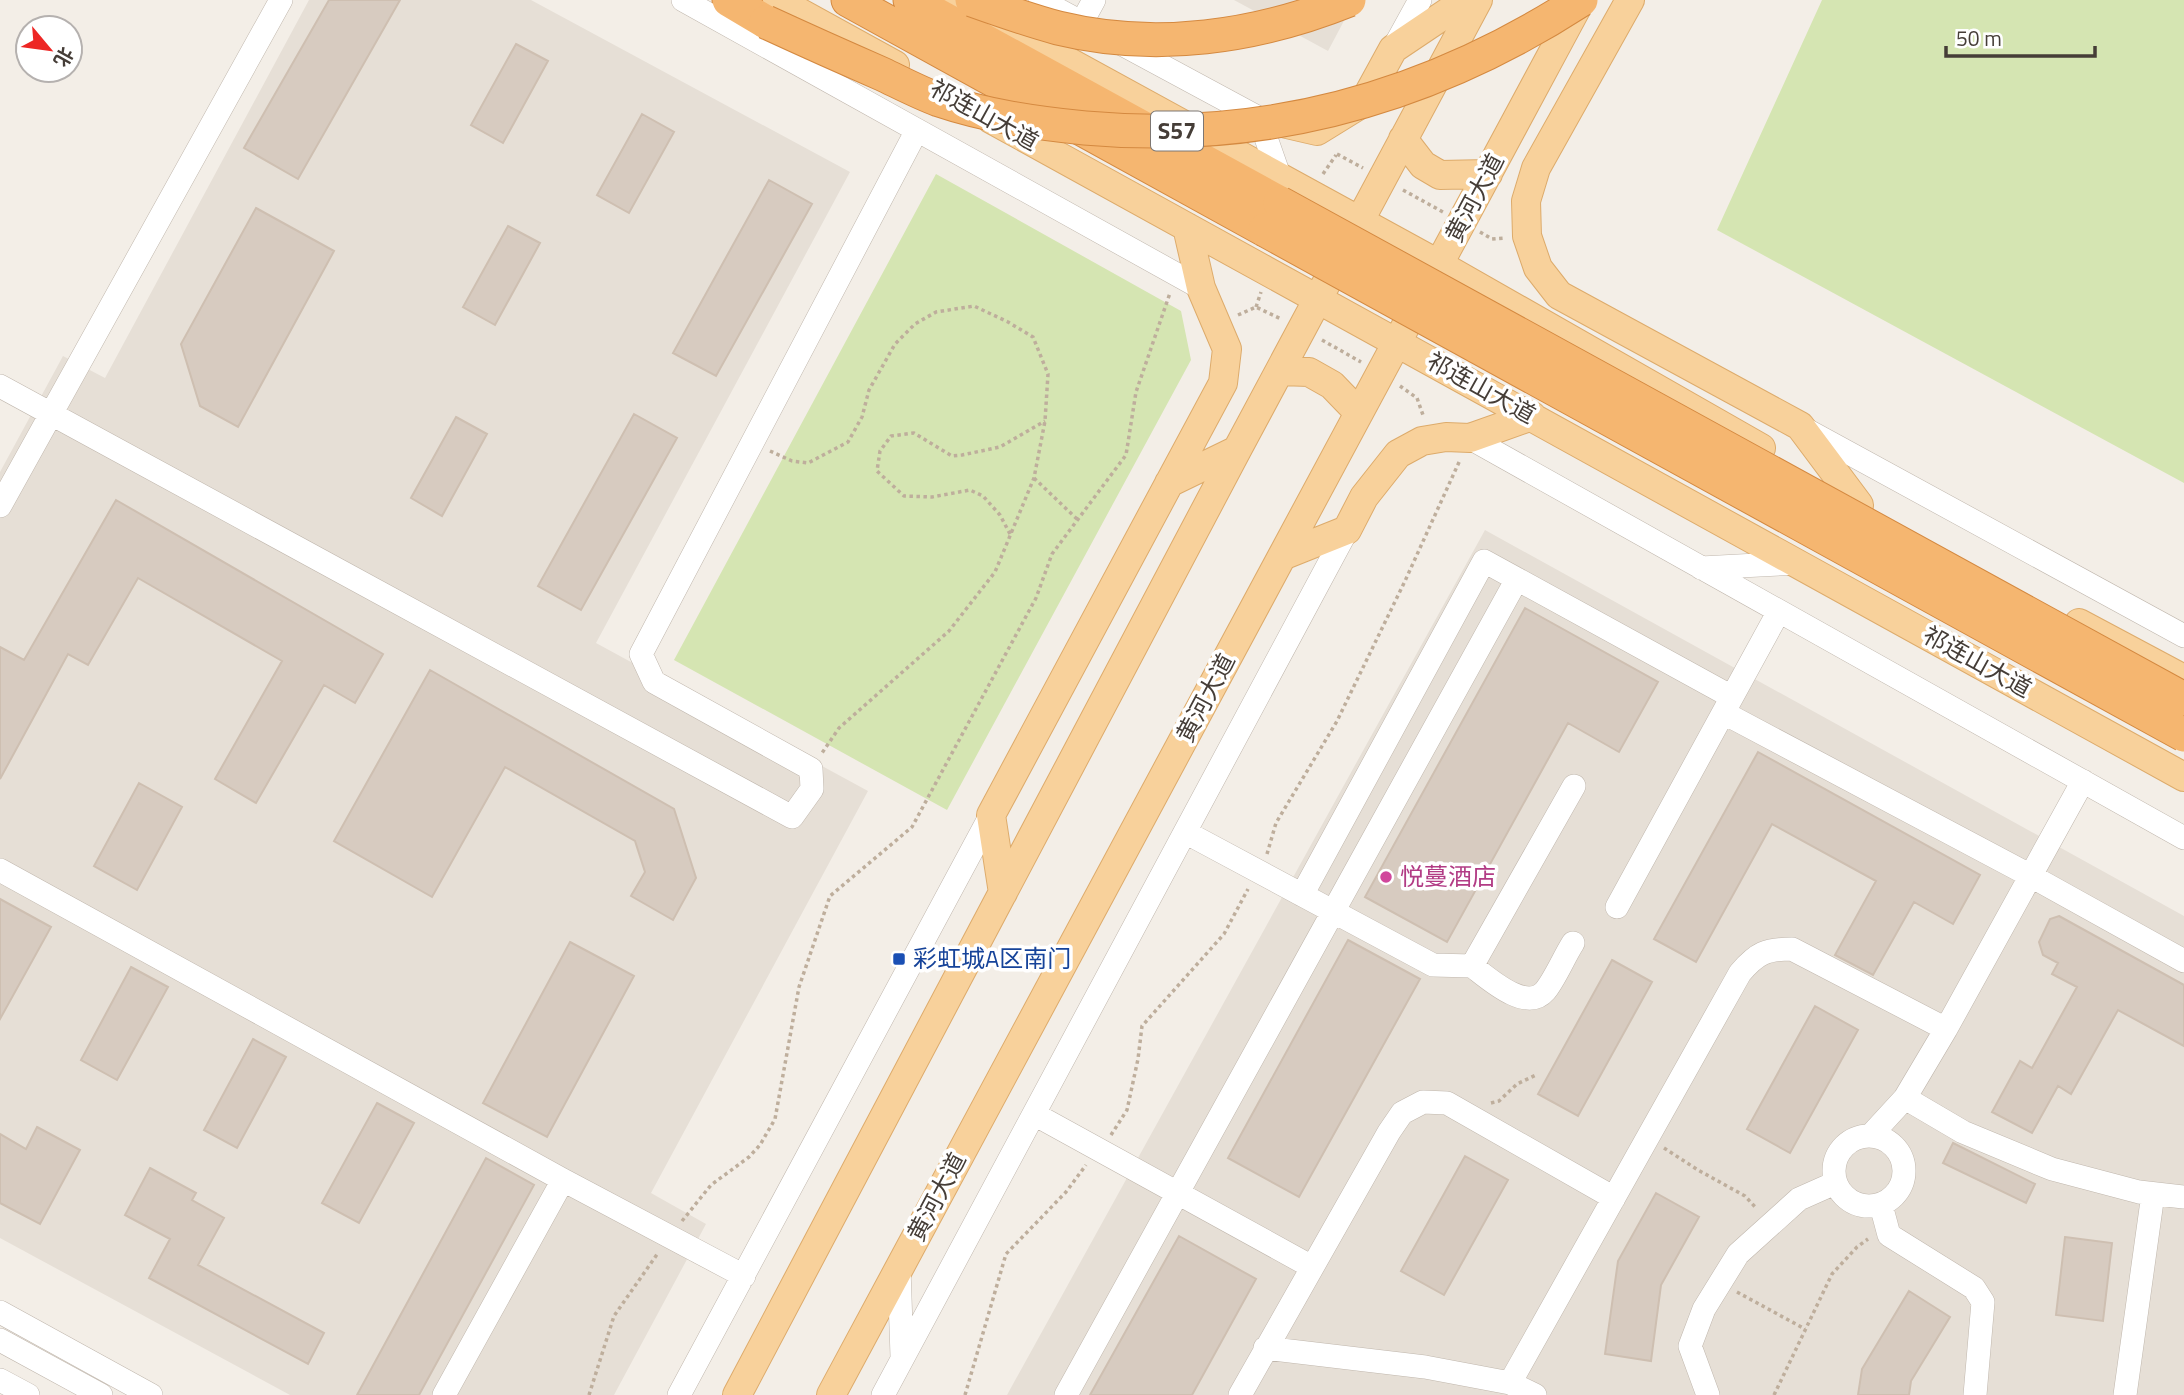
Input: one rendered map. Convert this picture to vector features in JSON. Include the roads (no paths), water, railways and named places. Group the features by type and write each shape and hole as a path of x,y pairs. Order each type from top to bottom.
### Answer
{"highway":[{"name":"S57","path":"729,0 766,22 939,100 980,111 1064,126 1149,131 1192,131 1277,121 1371,100 1462,67 1537,28 1581,0"},
{"path":"848,0 2184,735"},
{"path":"910,0 2184,699"},
{"path":"972,0 1024,19 1060,28 1097,35 1171,39 1245,32 1316,13 1349,0"}],"main road":[{"name":"祁连山大道","path":"777,0 2184,777"},
{"path":"956,0 1440,265 1859,505 2184,679"},
{"path":"1258,118 1317,131 1364,102 1393,49 1466,0"},
{"path":"737,1395 1478,0"},
{"name":"黄河大道","path":"831,1395 1581,0"},
{"path":"1630,0 1536,168 1527,201 1527,236 1538,268 1559,296 1800,426 1859,505"},
{"path":"1509,135 1591,74"},
{"path":"1404,139 1423,165 1440,175 1488,174"},
{"path":"1003,893 991,815 1223,383 1227,349 1200,288 1187,227"},
{"path":"1280,371 1309,372 1332,385 1359,413"},
{"path":"1282,556 1347,530 1364,497 1398,454 1422,441 1446,437 1470,439 1532,416"},
{"path":"1168,484 1237,450"}],"street":[{"path":"0,506 281,0"},
{"path":"683,0 1200,288"},
{"path":"1040,0 1258,118 1280,178"},
{"path":"1082,22 1094,0"},
{"path":"1393,49 1420,0"},
{"path":"0,386 792,817 812,789 811,769 654,682 641,653 917,130"},
{"path":"1800,426 2184,636"},
{"path":"1470,439 2184,838"},
{"path":"883,1395 1347,530"},
{"path":"1302,895 1484,561 1728,705 2184,961"},
{"path":"1701,568 1797,563"},
{"path":"1066,1395 1517,579"},
{"path":"1617,907 1779,611"},
{"path":"1871,1135 1905,1098 2083,781"},
{"path":"1472,966 1574,786"},
{"path":"679,1395 991,815"},
{"path":"1185,832 1433,965 1472,966 1522,999 1534,998 1544,992 1573,943"},
{"path":"0,870 563,1180 744,1276"},
{"path":"1510,1383 1740,972 1752,958 1771,949 1792,949 1946,1029"},
{"path":"1905,1098 1964,1132 2052,1169 2139,1192 2184,1197"},
{"path":"1240,1395 1402,1113 1423,1102 1447,1103 1614,1198"},
{"path":"1034,1114 1312,1267"},
{"path":"1884,1215 1853,1203 1842,1195 1835,1183 1833,1170 1837,1156 1845,1145 1857,1138 1871,1135 1884,1139 1895,1147 1902,1159 1905,1173 1901,1186 1884,1215 1889,1235 1974,1288 1983,1302 1975,1395"},
{"path":"444,1395 563,1180"},
{"path":"1708,1395 1690,1346 1704,1309 1738,1254 1799,1199 1835,1183"},
{"path":"2125,1395 2153,1194"},
{"path":"899,1268 902,1360"},
{"path":"0,1312 151,1395"},
{"path":"0,1340 101,1395"},
{"path":"1265,1348 1425,1367 1510,1383 1535,1395"},
{"path":"0,1380 28,1395"}],"place":[{"name":"悦蔓酒店","path":"1386,877"},
{"name":"彩虹城A区南门","path":"899,959"}]}
